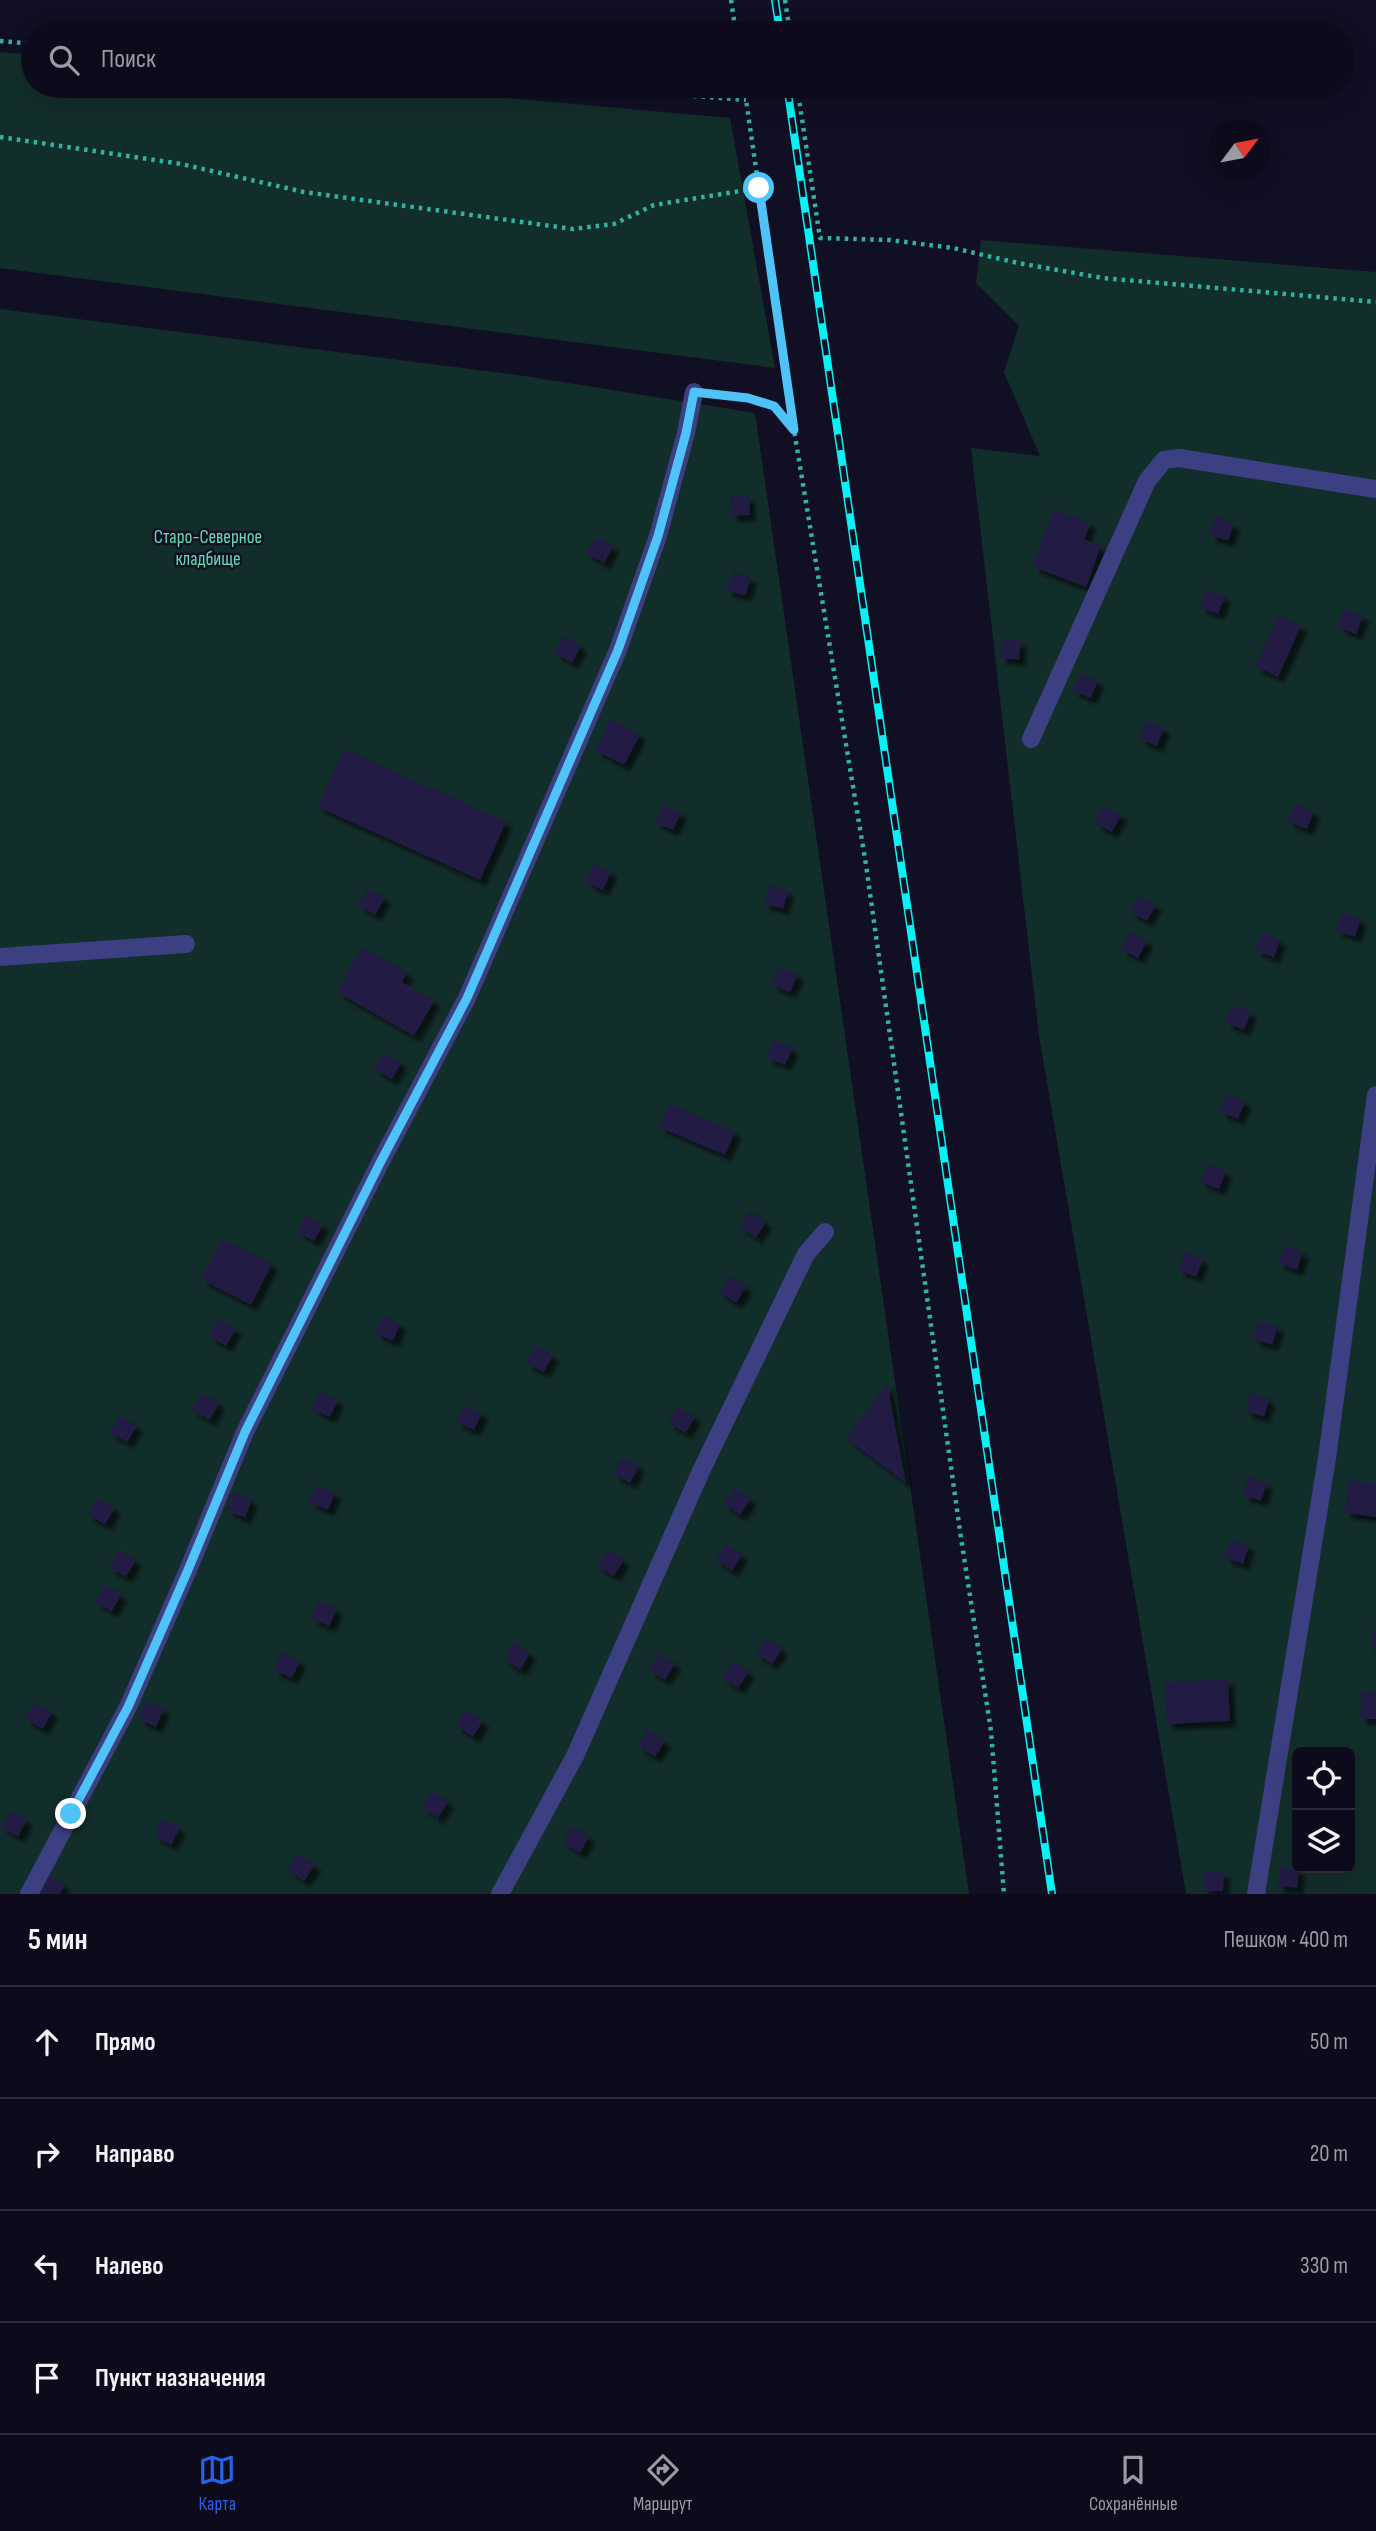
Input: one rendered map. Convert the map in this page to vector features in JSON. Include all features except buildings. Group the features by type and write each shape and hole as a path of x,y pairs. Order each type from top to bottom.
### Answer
{"street":[{"path":"29,1894 128,1707 245,1432 380,1163 467,998 618,650 658,536 686,433 694,392"},
{"path":"1031,739 1147,481 1164,460 1179,458 1376,489"},
{"path":"0,957 186,944"},
{"path":"1256,1894 1327,1458 1376,1095"},
{"path":"500,1894 575,1756 702,1469 806,1254 825,1232"}],"path":[{"path":"731,0 734,21"},
{"path":"785,0 788,21"},
{"path":"0,41 21,43"},
{"path":"720,98 746,100 794,430 866,865 961,1538 991,1731 1004,1894"},
{"path":"799,98 820,237 890,240 953,248 1103,278 1376,302"},
{"path":"0,138 181,164 304,191 573,229 614,224 654,205 759,188"},
{"path":"694,392 748,398 774,406 794,430"}],"green space":[{"path":"0,52 21,54 21,98 507,98 730,118 775,368 0,268"},
{"path":"981,240 1376,272 1376,1894 1186,1894 1039,1036 971,448 1040,456 1004,372 1019,326 976,283"},
{"name":"Старо-Северное кладбище","path":"0,309 525,376 755,413 969,1894 0,1894"}],"railway":[{"path":"775,0 778,21"},
{"path":"789,98 1052,1894"}],"route":[{"path":"71,1814 128,1707 245,1432 380,1163 467,998 618,650 658,536 686,433 694,392 748,398 774,406 794,430 759,188"}]}
